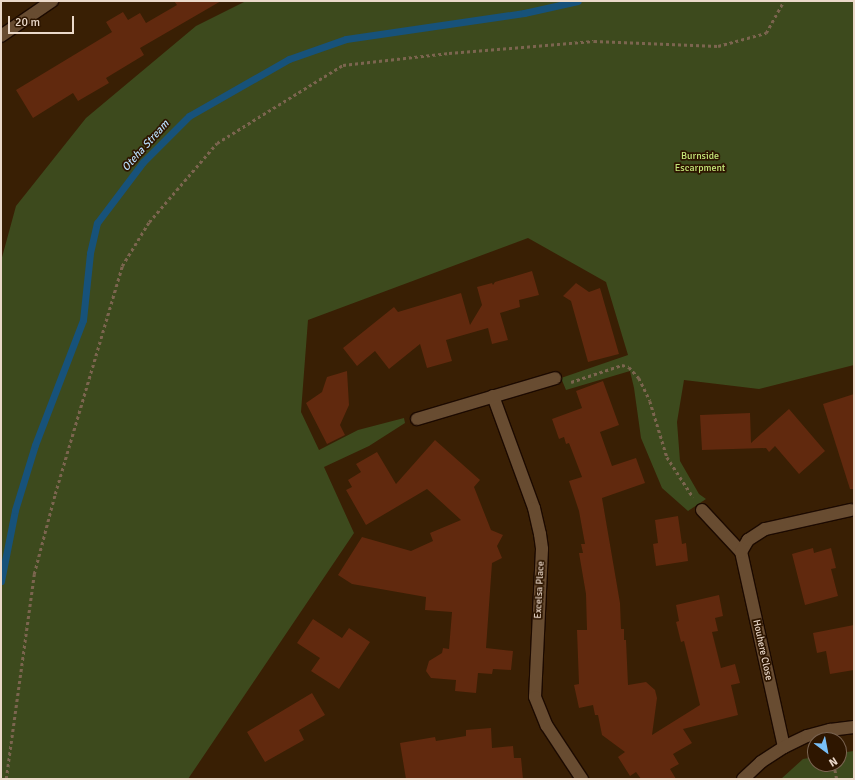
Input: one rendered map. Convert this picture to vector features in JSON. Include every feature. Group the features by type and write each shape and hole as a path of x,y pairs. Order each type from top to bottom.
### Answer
{"street":[{"path":"1,36 52,1"},
{"path":"417,419 555,378"},
{"name":"Excelsa Place","path":"493,396 534,508 540,534 542,549 535,697 547,726 582,779"},
{"path":"702,510 741,552 748,540 765,530 851,510"},
{"name":"Houhere Close","path":"741,552 784,747"},
{"path":"743,779 761,762 784,747 806,736 830,730 854,727"}],"path":[{"path":"6,779 34,574 55,494 122,266 149,222 217,143 344,65 449,53 594,41 718,46 766,33 784,1"},
{"path":"555,378 564,384 622,366 629,366 639,378 650,401 667,457 702,510"}],"green space":[{"name":"Burnside Escarpment","path":"246,1 854,1 854,365 759,389 684,380 677,422 680,461 699,494 706,499 688,511 662,488 641,438 630,371 566,390 561,378 628,355 606,282 528,238 308,320 301,412 319,450 358,430 404,418 405,423 369,446 324,467 354,533 188,779 1,779 1,261 16,206 86,118 196,26"},
{"path":"854,751 854,779 781,779 803,759 807,758 807,772 847,772 847,752"}],"building":[{"path":"174,1 221,1 140,48 144,55 106,78 109,83 78,101 73,93 33,118 16,90 112,32 106,22 123,12 128,20 140,13 146,23 177,5"},
{"path":"532,271 539,295 519,300 520,307 500,313 508,340 492,344 488,328 446,340 452,361 427,368 420,344 389,369 375,351 357,366 343,348 394,307 398,312 461,293 470,325 482,305 477,287 492,283 493,285 495,282"},
{"path":"576,283 589,292 600,288 619,354 588,362 571,301 563,296"},
{"path":"347,371 349,405 340,425 345,435 327,444 306,403 322,392 327,377"},
{"path":"603,381 619,425 600,432 612,466 636,458 645,483 602,498 620,603 621,629 624,629 624,640 626,640 628,685 646,682 655,690 657,698 652,735 700,705 684,641 681,642 676,622 679,621 676,605 719,595 723,616 715,618 718,631 712,632 721,668 735,664 740,683 731,685 738,715 683,729 692,743 673,754 679,764 670,769 676,779 641,779 636,772 630,776 618,757 625,752 602,735 598,715 595,715 593,705 579,708 574,685 579,684 577,630 587,630 586,594 579,553 583,553 581,544 585,544 579,511 569,481 582,477 569,443 566,444 564,437 559,439 552,419 582,408 576,391"},
{"path":"854,394 854,489 850,489 823,404"},
{"path":"789,409 825,451 799,474 775,446 769,452 766,448 702,450 700,415 750,413 751,443"},
{"path":"435,440 480,480 474,487 491,530 503,535 497,546 502,558 492,563 486,648 513,651 511,670 493,669 492,674 478,673 476,693 455,691 456,680 431,678 426,671 429,661 442,653 443,648 449,649 452,612 425,610 426,597 352,584 338,575 362,537 411,551 433,541 430,533 461,520 427,489 366,525 346,490 352,487 348,480 361,472 356,464 377,452 396,484"},
{"path":"678,516 682,544 686,543 688,561 656,566 653,544 658,543 655,520"},
{"path":"813,548 814,553 831,548 836,568 831,569 838,596 805,605 792,554"},
{"path":"313,619 342,638 349,628 370,642 339,689 311,671 320,658 297,643"},
{"path":"854,625 854,670 830,674 826,651 817,653 813,633"},
{"path":"312,693 325,715 299,730 304,740 265,762 247,732"},
{"path":"491,728 492,748 513,746 514,758 521,758 523,779 406,779 400,743 435,737 436,741 466,736 466,730"}],"waterway":[{"name":"Oteha Stream","path":"1,581 15,510 35,445 83,320 90,253 97,223 143,162 189,116 289,59 346,39 524,13 578,1"}]}
